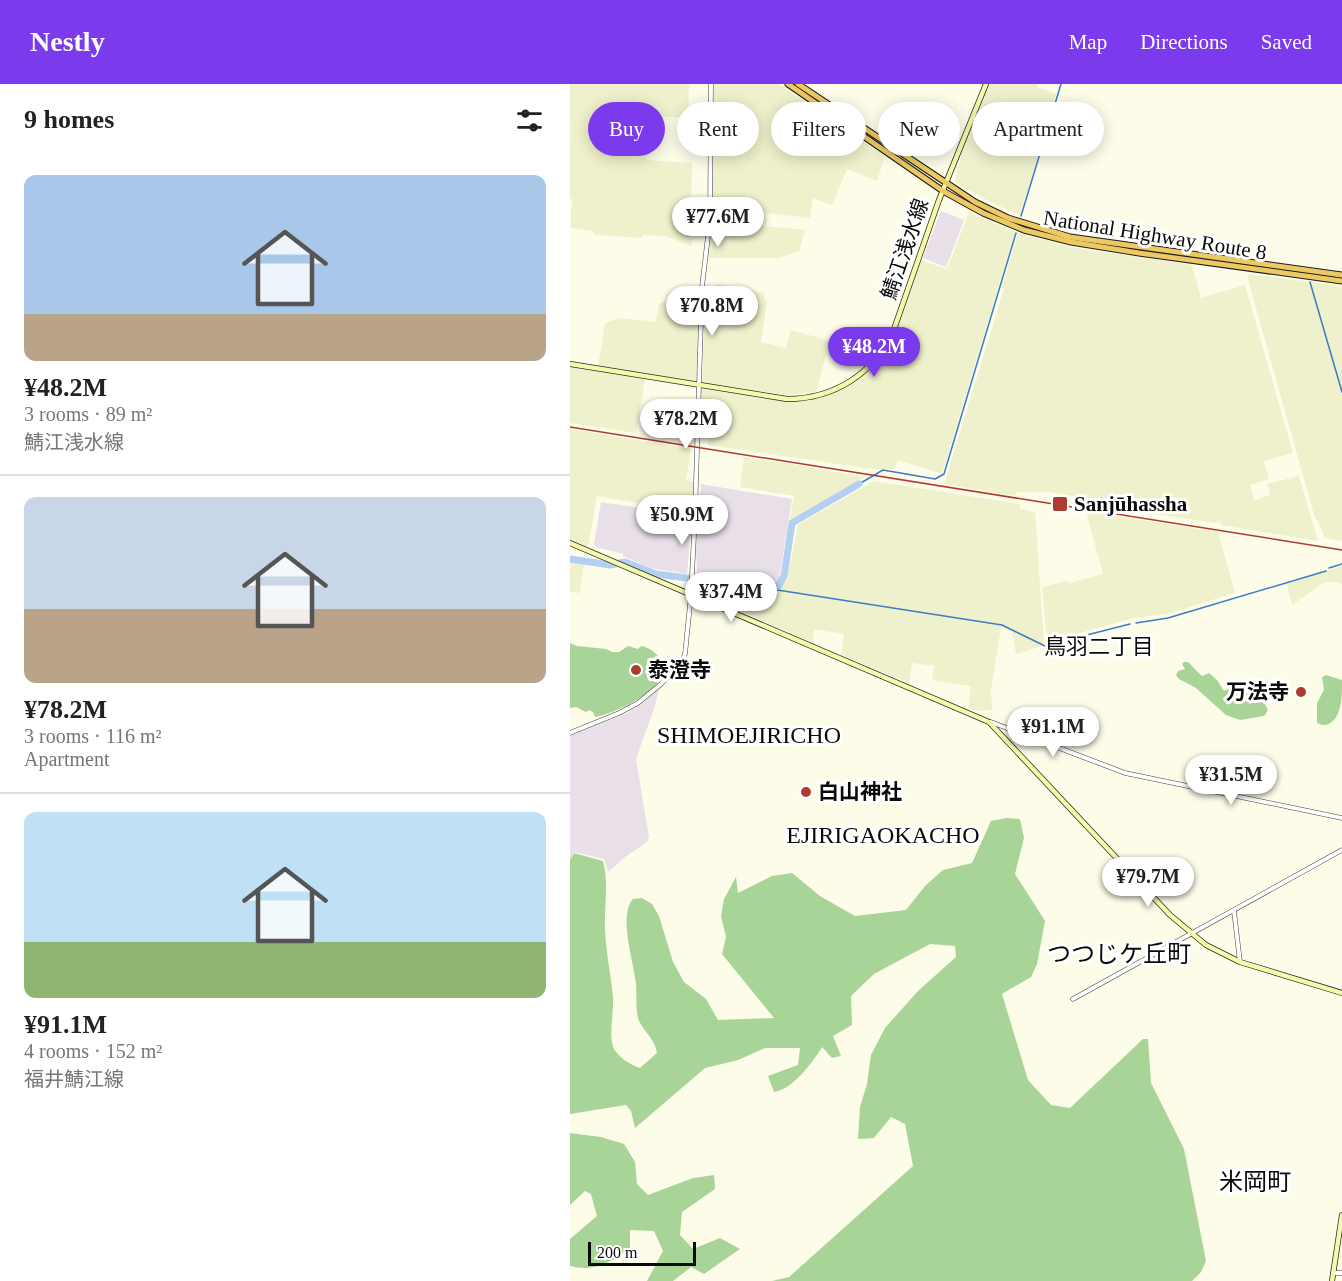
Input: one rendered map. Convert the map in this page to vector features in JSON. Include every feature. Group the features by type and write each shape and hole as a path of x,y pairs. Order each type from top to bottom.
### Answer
{"highway":[{"name":"National Highway Route 8","path":"788,84 943,191 1008,224 1054,238 1139,253 1342,281"},
{"name":"National Highway Route 8","path":"798,84 975,202 1008,218 1070,237 1342,275"}],"main road":[{"name":"鯖江浅水線","path":"570,364 778,398 798,399 817,396 842,387 865,370 885,348 893,332 946,183 987,84"},
{"path":"570,543 989,722 1170,915 1206,945 1240,962 1342,993"},
{"path":"1332,1281 1342,1215"}],"street":[{"path":"570,733 638,703 661,684 678,666 685,654 692,579 702,287 710,219 711,84"},
{"path":"989,722 1125,773 1342,818"},
{"path":"1073,999 1234,912 1342,850"},
{"path":"1234,912 1240,962"},
{"path":"1333,1274 1342,1273"}],"shaded area":[{"path":"941,211 964,220 946,267 923,258"},
{"path":"701,484 792,499 779,579 775,584 766,586 697,575 696,542"},
{"path":"601,502 692,516 687,574 650,568 623,554 596,547 594,544"},
{"path":"659,689 636,759 649,837 647,842 608,872 604,859 574,852 570,859 570,736 627,713 641,705"}],"green space":[{"path":"570,84 689,84 688,102 677,102 677,117 665,117 665,102 588,102 588,156 647,156 647,160 692,163 691,218 707,222 707,233 693,233 691,246 666,236 643,235 641,238 596,235 592,231 571,228 573,203 570,196"},
{"path":"714,84 779,84 806,102 771,102 771,156 866,156 866,143 878,151 878,156 885,156 877,181 847,169 832,205 813,198 810,218 748,211 747,221 723,219 723,205 712,205 713,156 759,156 759,102 714,102"},
{"path":"990,84 1037,84 1037,87 1056,94 1054,102 983,102"},
{"path":"972,128 972,156 1038,156 1020,215 956,183 962,152"},
{"path":"969,212 1015,232 942,474 898,460 894,469 872,469 708,445 713,415 700,413 701,389 777,400 807,401 842,389 866,373 885,352 896,329 921,260 947,269"},
{"path":"713,221 805,230 799,251 779,258 708,258"},
{"path":"1018,233 1075,248 1192,265 1201,298 1245,285 1293,453 1264,461 1269,479 1250,485 1254,500 1270,495 1267,484 1299,476 1318,541 1221,525 1220,521 1215,523 1124,509 1048,492 1018,492 1014,496 944,484 1004,289 1002,288"},
{"path":"1250,274 1342,286 1342,541 1325,538 1315,518 1247,276"},
{"path":"719,284 764,293 764,299 767,300 761,342 786,348 791,330 830,341 816,392 787,395 702,383 705,289"},
{"path":"699,290 697,382 598,366 605,323 620,318 656,322 659,304"},
{"path":"570,367 645,379 636,433 570,423"},
{"path":"570,429 691,449 686,480 694,482 694,499 675,496 672,509 597,496 588,547 570,539"},
{"path":"744,457 865,477 790,520 794,496 740,487"},
{"path":"874,481 1020,504 1020,509 1035,512 1044,642 1039,647 1016,654 1012,632 1001,627 991,689 992,710 977,711 968,708 971,686 932,680 934,666 912,663 909,683 841,655 844,634 814,629 812,642 702,595 695,584 696,580 779,592 780,586 787,580 798,525"},
{"path":"1086,511 1218,532 1235,593 1167,614 1134,618 1047,642 1042,587 1068,581 1070,583 1103,574"},
{"path":"570,562 584,564 580,593 570,592"},
{"path":"1342,566 1342,584 1323,583 1292,605 1287,584"},
{"path":"570,643 612,652 619,652 628,646 638,649 641,646 646,647 657,655 663,665 662,676 655,686 631,703 595,717 589,710 586,712 576,707 570,708"},
{"path":"1188,662 1202,676 1209,673 1224,691 1236,687 1259,698 1268,710 1264,716 1240,720 1226,715 1196,688 1179,679 1176,675 1178,671 1185,669 1182,664"},
{"path":"1326,675 1342,680 1342,691 1335,719 1325,725 1317,723 1317,703 1324,690 1322,677"},
{"path":"1006,818 1020,819 1024,838 1015,874 1045,921 1037,964 1031,977 1002,994 1028,1080 1051,1105 1070,1108 1143,1039 1148,1039 1151,1083 1184,1149 1206,1261 1201,1272 1192,1281 772,1281 789,1277 913,1166 905,1124 891,1117 874,1138 858,1139 860,1107 867,1084 871,1055 885,1028 918,991 956,957 955,946 930,944 874,974 851,996 852,1025 833,1036 841,1056 832,1058 822,1047 795,1081 781,1090 774,1092 768,1076 798,1065 800,1048 765,1048 738,1060 705,1068 635,1128 631,1111 626,1105 570,1114 570,860 574,853 603,861 606,886 606,938 613,998 612,1044 622,1058 640,1068 657,1053 637,1013 636,984 627,927 629,906 633,899 642,898 652,904 659,916 673,962 684,982 706,999 718,1020 774,1018 722,954 726,937 721,916 724,899 736,877 738,893 772,876 792,873 820,896 855,916 906,910 925,886 943,870 972,863 991,821"},
{"path":"570,1133 601,1137 624,1144 635,1162 637,1184 648,1195 693,1178 714,1175 715,1189 682,1212 680,1235 693,1249 720,1238 740,1249 704,1274 691,1267 673,1281 647,1281 663,1251 654,1231 630,1230 630,1248 615,1258 595,1267 570,1266 570,1239 597,1216 591,1194 585,1191 570,1205"}],"waterway":[{"path":"1021,216 1061,84"},
{"path":"859,484 883,470 935,479 944,474 1016,233"},
{"path":"1310,282 1342,392"},
{"path":"570,559 610,565 625,562 656,574 771,589 779,585 784,576 792,523 859,484"},
{"path":"1329,568 1342,564"},
{"path":"1136,623 1168,618 1326,571"},
{"path":"771,589 1002,625 1045,646 1069,640"},
{"path":"1075,638 1130,624"}],"tram line":[{"path":"570,427 1342,550"}],"place":[{"name":"Sanjūhassha","path":"1060,504"},
{"name":"泰澄寺","path":"636,670"},
{"name":"万法寺","path":"1301,692"},
{"name":"白山神社","path":"806,792"}],"district":[{"name":"鳥羽二丁目","path":"1099,646"},
{"name":"SHIMOEJIRICHO","path":"749,735"},
{"name":"EJIRIGAOKACHO","path":"883,835"},
{"name":"つつじケ丘町","path":"1119,954"},
{"name":"米岡町","path":"1255,1182"}]}
